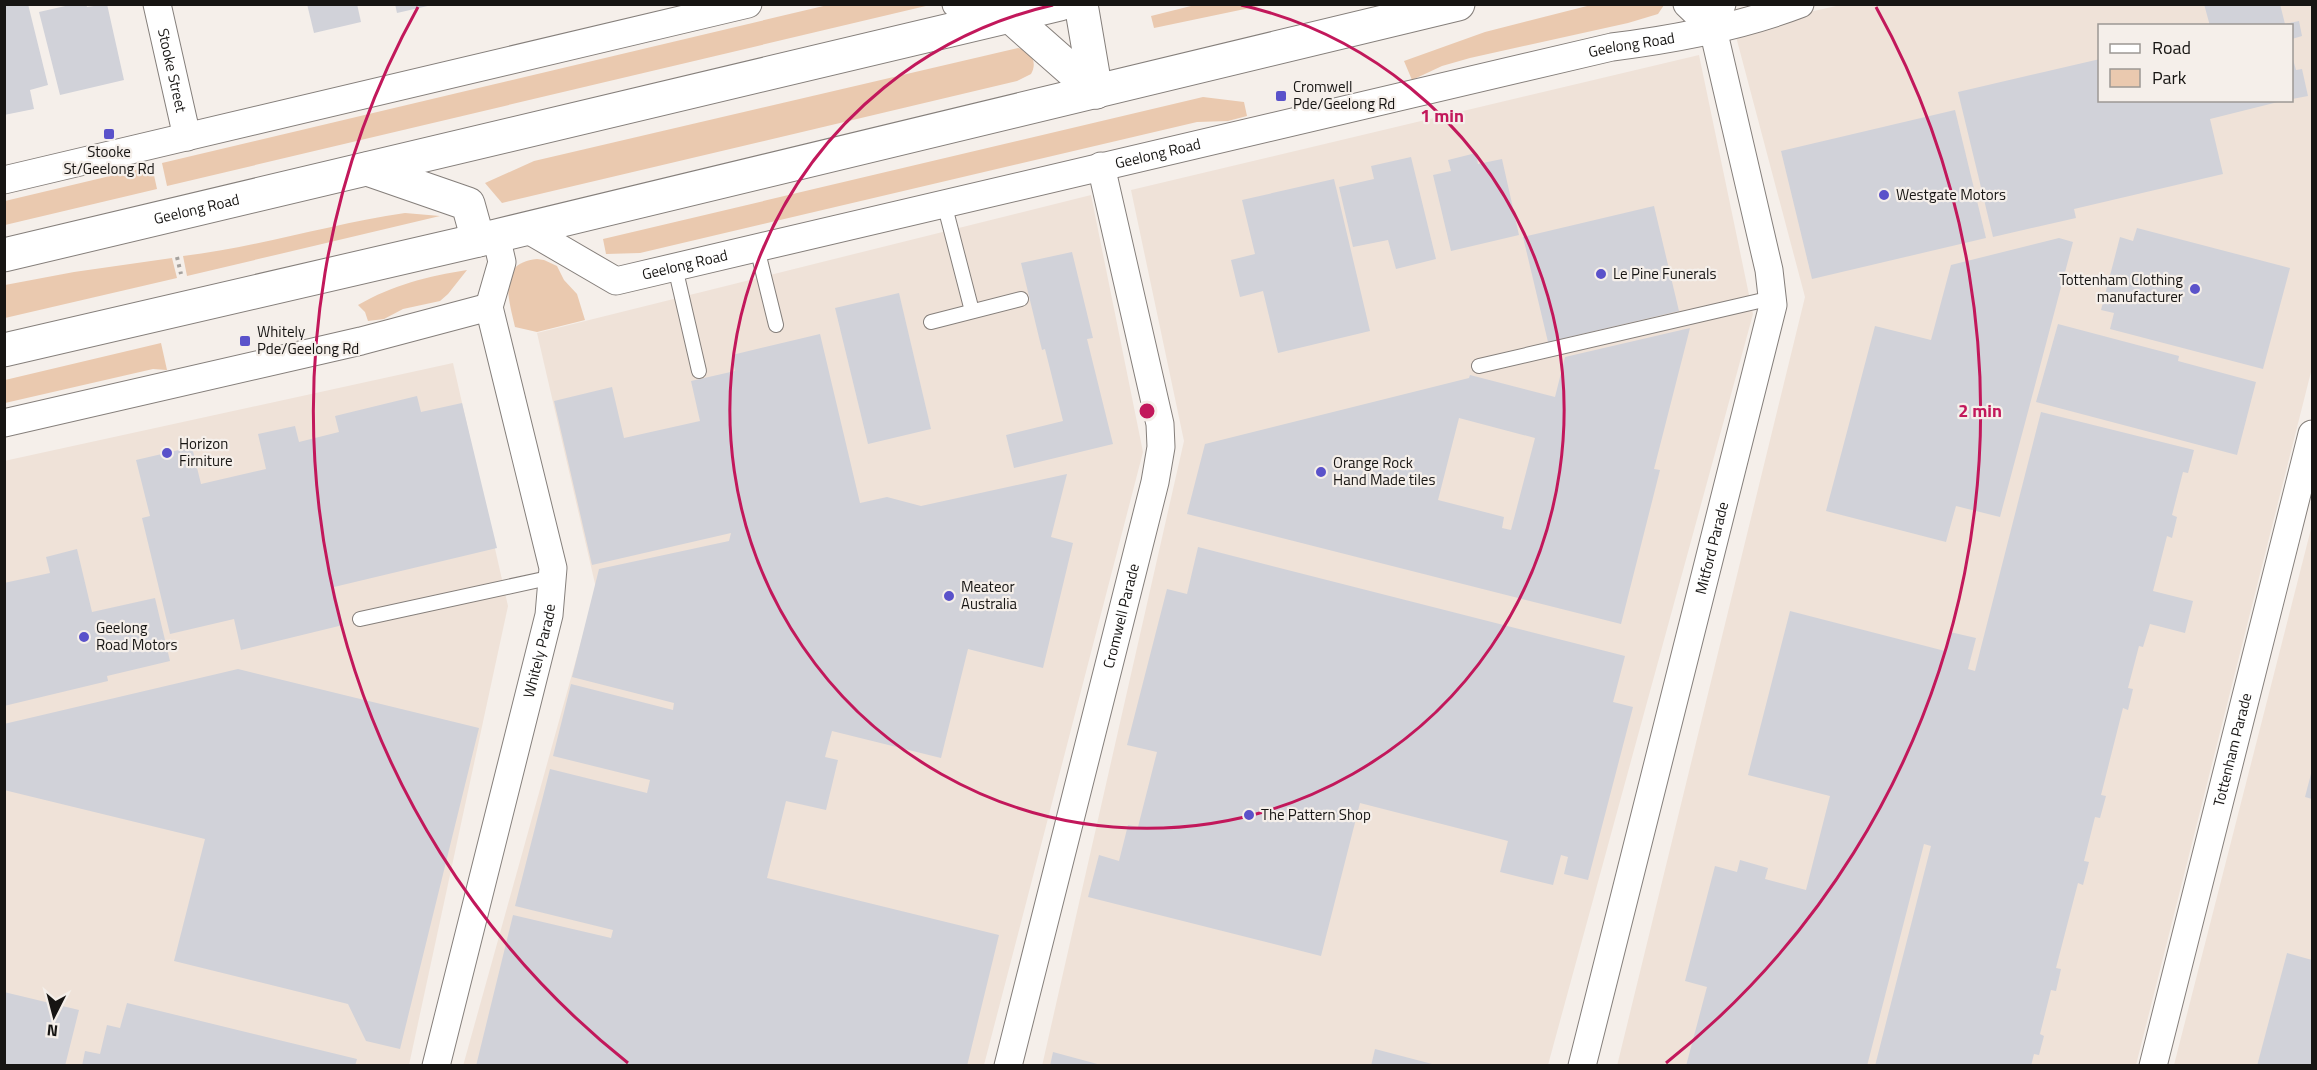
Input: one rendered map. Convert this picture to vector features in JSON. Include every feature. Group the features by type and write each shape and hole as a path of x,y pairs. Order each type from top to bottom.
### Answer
{"highway":[{"name":"Geelong Road","path":"4,255 368,170 1002,15 1060,4"},
{"path":"1081,4 1096,92"},
{"path":"4,350 500,235 1458,4"},
{"path":"1002,15 1096,92"},
{"path":"368,170 468,204 500,235"}],"street":[{"name":"Stooke Street","path":"157,4 187,136"},
{"path":"4,180 748,4"},
{"path":"956,4 1002,15"},
{"path":"1688,4 1717,17"},
{"name":"Geelong Road","path":"500,235 616,281 1612,47 1665,41 1717,17 1768,16 1800,4"},
{"name":"Mitford Parade","path":"1582,1065 1773,305 1769,270 1717,17"},
{"name":"Cromwell Parade","path":"1008,1065 1153,493 1161,447 1160,424 1101,166"},
{"name":"Whitely Parade","path":"436,1065 549,615 553,577 553,568 489,307 502,262 500,235"},
{"path":"4,423 361,341 489,307"},
{"name":"Tottenham Parade","path":"2153,1065 2313,434"}],"lane":[{"path":"944,203 972,311"},
{"path":"757,248 776,325"},
{"path":"675,267 699,370"},
{"path":"1479,366 1772,298"},
{"path":"931,322 1021,299"},
{"path":"360,619 553,577"}],"path":[{"path":"177,257 183,278"}],"shaded area":[{"path":"1845,4 2312,5 2312,368 2136,1065 1617,1066 1805,297 1734,29"},
{"path":"1699,55 1753,314 1548,1065 1042,1066 1184,441 1131,190"},
{"path":"1091,195 1143,452 984,1065 463,1066 596,588 537,333"},
{"path":"453,363 508,606 409,1065 5,1065 4,461"},
{"path":"2312,525 2312,1065 2174,1065"}],"green space":[{"path":"832,4 930,5 167,186 162,163"},
{"path":"1199,4 1264,5 1154,28 1151,16"},
{"path":"1591,5 1664,5 1658,14 1628,23 1470,58 1442,66 1412,80 1404,61 1485,32"},
{"path":"1018,48 1030,54 1034,65 1031,74 1017,81 502,203 485,183 534,161"},
{"path":"1203,97 1244,102 1247,116 1228,121 1197,122 640,253 606,254 603,239"},
{"path":"152,166 157,189 5,225 5,201"},
{"path":"405,213 440,216 187,276 183,256 239,247"},
{"path":"172,258 177,278 5,318 5,285 74,272"},
{"path":"537,259 557,266 564,280 577,294 585,320 537,332 515,327 510,306 508,284 510,275 524,262"},
{"path":"467,270 440,301 403,309 384,319 368,321 365,312 358,305 411,282"},
{"path":"161,343 167,370 153,369 5,403 5,380"}],"building":[{"path":"4,4 28,4 48,85 30,90 34,109 4,115"},
{"path":"74,4 86,4 87,7 107,4 124,80 60,95 39,12"},
{"path":"307,4 357,4 361,22 314,33"},
{"path":"395,4 432,4 432,5 397,13"},
{"path":"2204,4 2280,4 2285,24 2209,24"},
{"path":"2299,21 2302,36 2293,39 2293,24 2285,24"},
{"path":"2098,59 2098,102 2278,102 2210,119 2223,174 2074,209 2076,218 1993,237 1958,92"},
{"path":"2293,60 2296,70 2302,69 2308,96 2293,99"},
{"name":"Westgate Motors","path":"1955,110 1986,238 1812,279 1781,151"},
{"path":"1476,153 1478,164 1502,159 1519,235 1451,251 1433,175 1451,171 1448,160"},
{"path":"1411,157 1436,259 1396,269 1388,240 1353,247 1339,187 1374,179 1371,166"},
{"path":"1334,179 1370,331 1278,353 1263,291 1240,297 1231,260 1255,254 1242,200"},
{"name":"Le Pine Funerals","path":"1654,206 1679,311 1548,342 1523,237"},
{"name":"Tottenham Clothing manufacturer","path":"2137,228 2290,268 2263,369 2110,329 2114,313 2101,310 2120,237 2133,241"},
{"path":"2059,238 2073,242 2000,517 1956,506 1946,542 1826,511 1875,326 1931,340 1951,265"},
{"path":"1072,252 1093,338 1087,339 1113,444 1014,468 1006,435 1063,421 1045,349 1042,350 1021,263"},
{"path":"899,293 931,429 868,444 835,308"},
{"path":"2058,324 2179,356 2178,361 2256,382 2237,455 2036,402"},
{"path":"1690,328 1654,469 1660,470 1621,624 1187,514 1205,444 1469,378 1470,375 1555,397 1565,357","holes":["1459,418 1535,438 1511,530 1502,528 1504,517 1438,500"]},
{"path":"820,334 860,503 887,497 921,506 1067,474 1051,537 1073,543 1043,668 968,649 941,758 832,731 825,757 838,760 826,810 786,801 767,878 999,935 967,1066 476,1066 513,915 611,938 613,930 515,906 550,769 647,793 650,780 553,756 571,684 673,710 674,703 572,677 599,569 729,541 731,533 592,565 554,401 612,387 624,438 700,421 691,381 735,371 732,355"},
{"path":"417,396 421,412 462,403 497,548 334,587 343,625 241,650 234,619 170,634 142,518 150,516 136,460 192,447 201,484 266,469 258,434 295,426 299,442 339,432 335,416"},
{"path":"2041,412 2194,450 2188,473 2183,472 2172,515 2177,517 2172,538 2167,536 2153,591 2193,601 2185,633 2150,624 2143,647 2139,646 2128,688 2133,689 2128,710 2123,708 2101,795 2106,796 2100,818 2095,817 2084,861 2089,862 2083,885 2078,883 2056,968 2061,969 2056,991 2051,990 2040,1034 2044,1036 2039,1055 2034,1054 2031,1066 1875,1066 1931,846 1924,844 1867,1066 1686,1066 1707,987 1685,981 1715,866 1737,872 1740,860 1768,868 1765,879 1806,890 1830,796 1748,775 1790,611 1945,651 1950,632 1976,638 1968,669 1975,671"},
{"path":"1198,547 1625,656 1613,702 1633,707 1588,880 1564,874 1568,857 1561,855 1553,885 1500,872 1508,841 1360,803 1321,956 1088,897 1099,855 1119,861 1128,825 1138,827 1157,752 1127,745 1167,589 1187,594"},
{"name":"Geelong Road Motors","path":"77,549 92,612 155,598 170,661 107,676 108,681 4,706 4,583 50,573 46,557"},
{"path":"238,669 479,728 400,1049 366,1041 348,1004 174,961 205,839 4,790 4,724"},
{"path":"2312,770 2312,799 2305,797"},
{"path":"2287,953 2312,960 2312,1066 2257,1066"},
{"path":"4,992 79,1010 65,1066 4,1066"},
{"path":"127,1003 357,1059 355,1066 82,1066 85,1051 100,1054 107,1025 120,1028"},
{"path":"1375,1049 1436,1065 1436,1066 1371,1066"},
{"path":"1053,1052 1101,1065 1101,1066 1050,1066"}],"place":[{"name":"Cromwell Pde/Geelong Rd","path":"1281,96"},
{"name":"Stooke St/Geelong Rd","path":"109,134"},
{"name":"Westgate Motors","path":"1884,195"},
{"name":"Le Pine Funerals","path":"1601,274"},
{"name":"Tottenham Clothing manufacturer","path":"2195,289"},
{"name":"Whitely Pde/Geelong Rd","path":"245,341"},
{"name":"Horizon Firniture","path":"167,453"},
{"name":"Orange Rock Hand Made tiles","path":"1321,472"},
{"name":"Meateor Australia","path":"949,596"},
{"name":"Geelong Road Motors","path":"84,637"},
{"name":"The Pattern Shop","path":"1249,815"}]}
